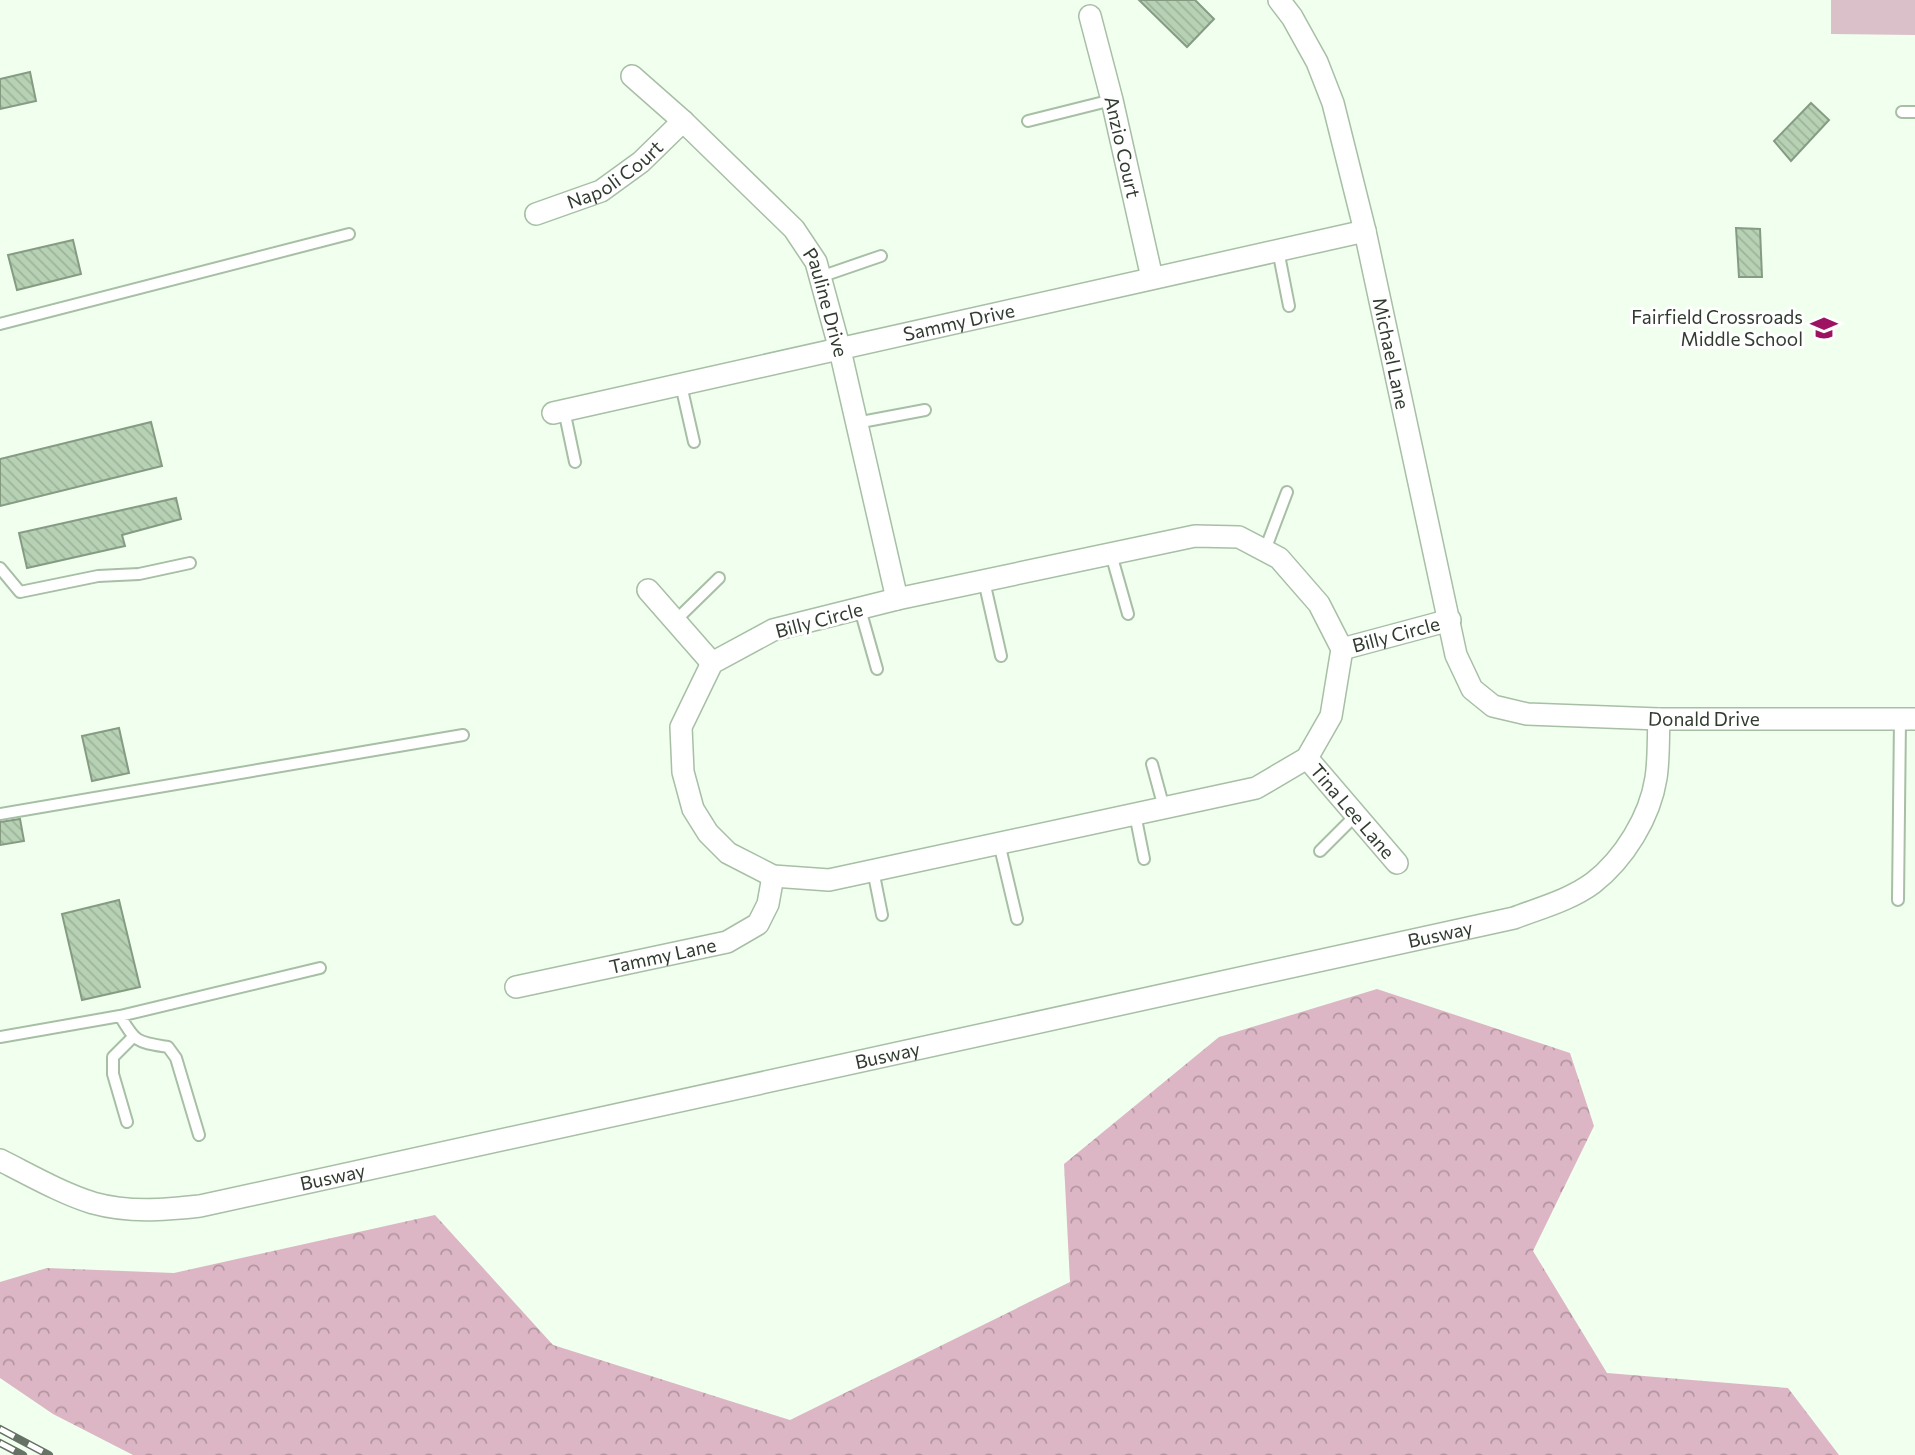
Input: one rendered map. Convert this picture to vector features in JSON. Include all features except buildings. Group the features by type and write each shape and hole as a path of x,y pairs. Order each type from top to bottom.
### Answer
{"street":[{"name":"Michael Lane","path":"1279,0 1292,17 1317,62 1333,103 1364,231 1456,654 1472,689 1493,706"},
{"name":"Anzio Court","path":"1090,16 1152,278"},
{"name":"Pauline Drive","path":"632,76 683,121 793,229 816,262 897,599"},
{"name":"Napoli Court","path":"536,214 601,191 641,162 683,121"},
{"name":"Sammy Drive","path":"559,411 1364,231"},
{"name":"Billy Circle","path":"1195,536 1239,537 1279,558 1319,604 1342,649 1331,716 1307,758 1256,788 829,880 772,876 728,853 708,833 693,809 683,772 681,727 712,663 773,631 897,599 984,581 1195,536"},
{"path":"648,590 712,663"},
{"name":"Billy Circle","path":"1342,649 1450,620"},
{"name":"Donald Drive","path":"1493,706 1527,714 1659,719 1908,719"},
{"name":"Busway","path":"0,1160 71,1195 95,1203 158,1211 200,1206 1514,918 1560,901 1592,883 1620,854 1644,820 1656,779 1659,719"},
{"name":"Tina Lee Lane","path":"1307,758 1397,863"},
{"name":"Tammy Lane","path":"516,987 727,942 758,925 768,904 772,876"}],"lane":[{"path":"1028,121 1112,100"},
{"path":"1902,112 1915,112"},
{"path":"0,324 349,234"},
{"path":"1278,250 1289,306"},
{"path":"820,277 881,256"},
{"path":"681,385 694,442"},
{"path":"856,423 925,410"},
{"path":"559,411 575,461"},
{"path":"1265,551 1287,492"},
{"path":"1111,554 1128,614"},
{"path":"0,568 20,592 39,586 98,576 139,574 190,563"},
{"path":"675,621 719,578"},
{"path":"984,581 1001,656"},
{"path":"860,609 877,669"},
{"path":"1898,900 1908,719"},
{"path":"0,814 463,735"},
{"path":"1152,764 1164,808"},
{"path":"1135,814 1144,859"},
{"path":"1320,850 1356,815"},
{"path":"999,843 1017,919"},
{"path":"873,870 882,915"},
{"path":"0,1037 120,1016 320,968"},
{"path":"120,1016 133,1037 148,1044 168,1047 176,1058 199,1135"},
{"path":"127,1122 113,1074 113,1057 133,1037"}],"shaded area":[{"path":"1831,0 1915,0 1915,35 1831,34"}],"green space":[{"path":"1377,989 1570,1053 1594,1126 1533,1251 1607,1373 1788,1388 1839,1455 133,1455 53,1414 0,1378 0,1282 47,1268 174,1273 435,1215 553,1345 790,1420 1070,1282 1064,1164 1219,1037"}],"railway":[{"path":"0,1429 49,1455"},
{"path":"0,1443 23,1455"}],"place":[{"name":"Fairfield Crossroads Middle School","path":"1824,328"}]}
